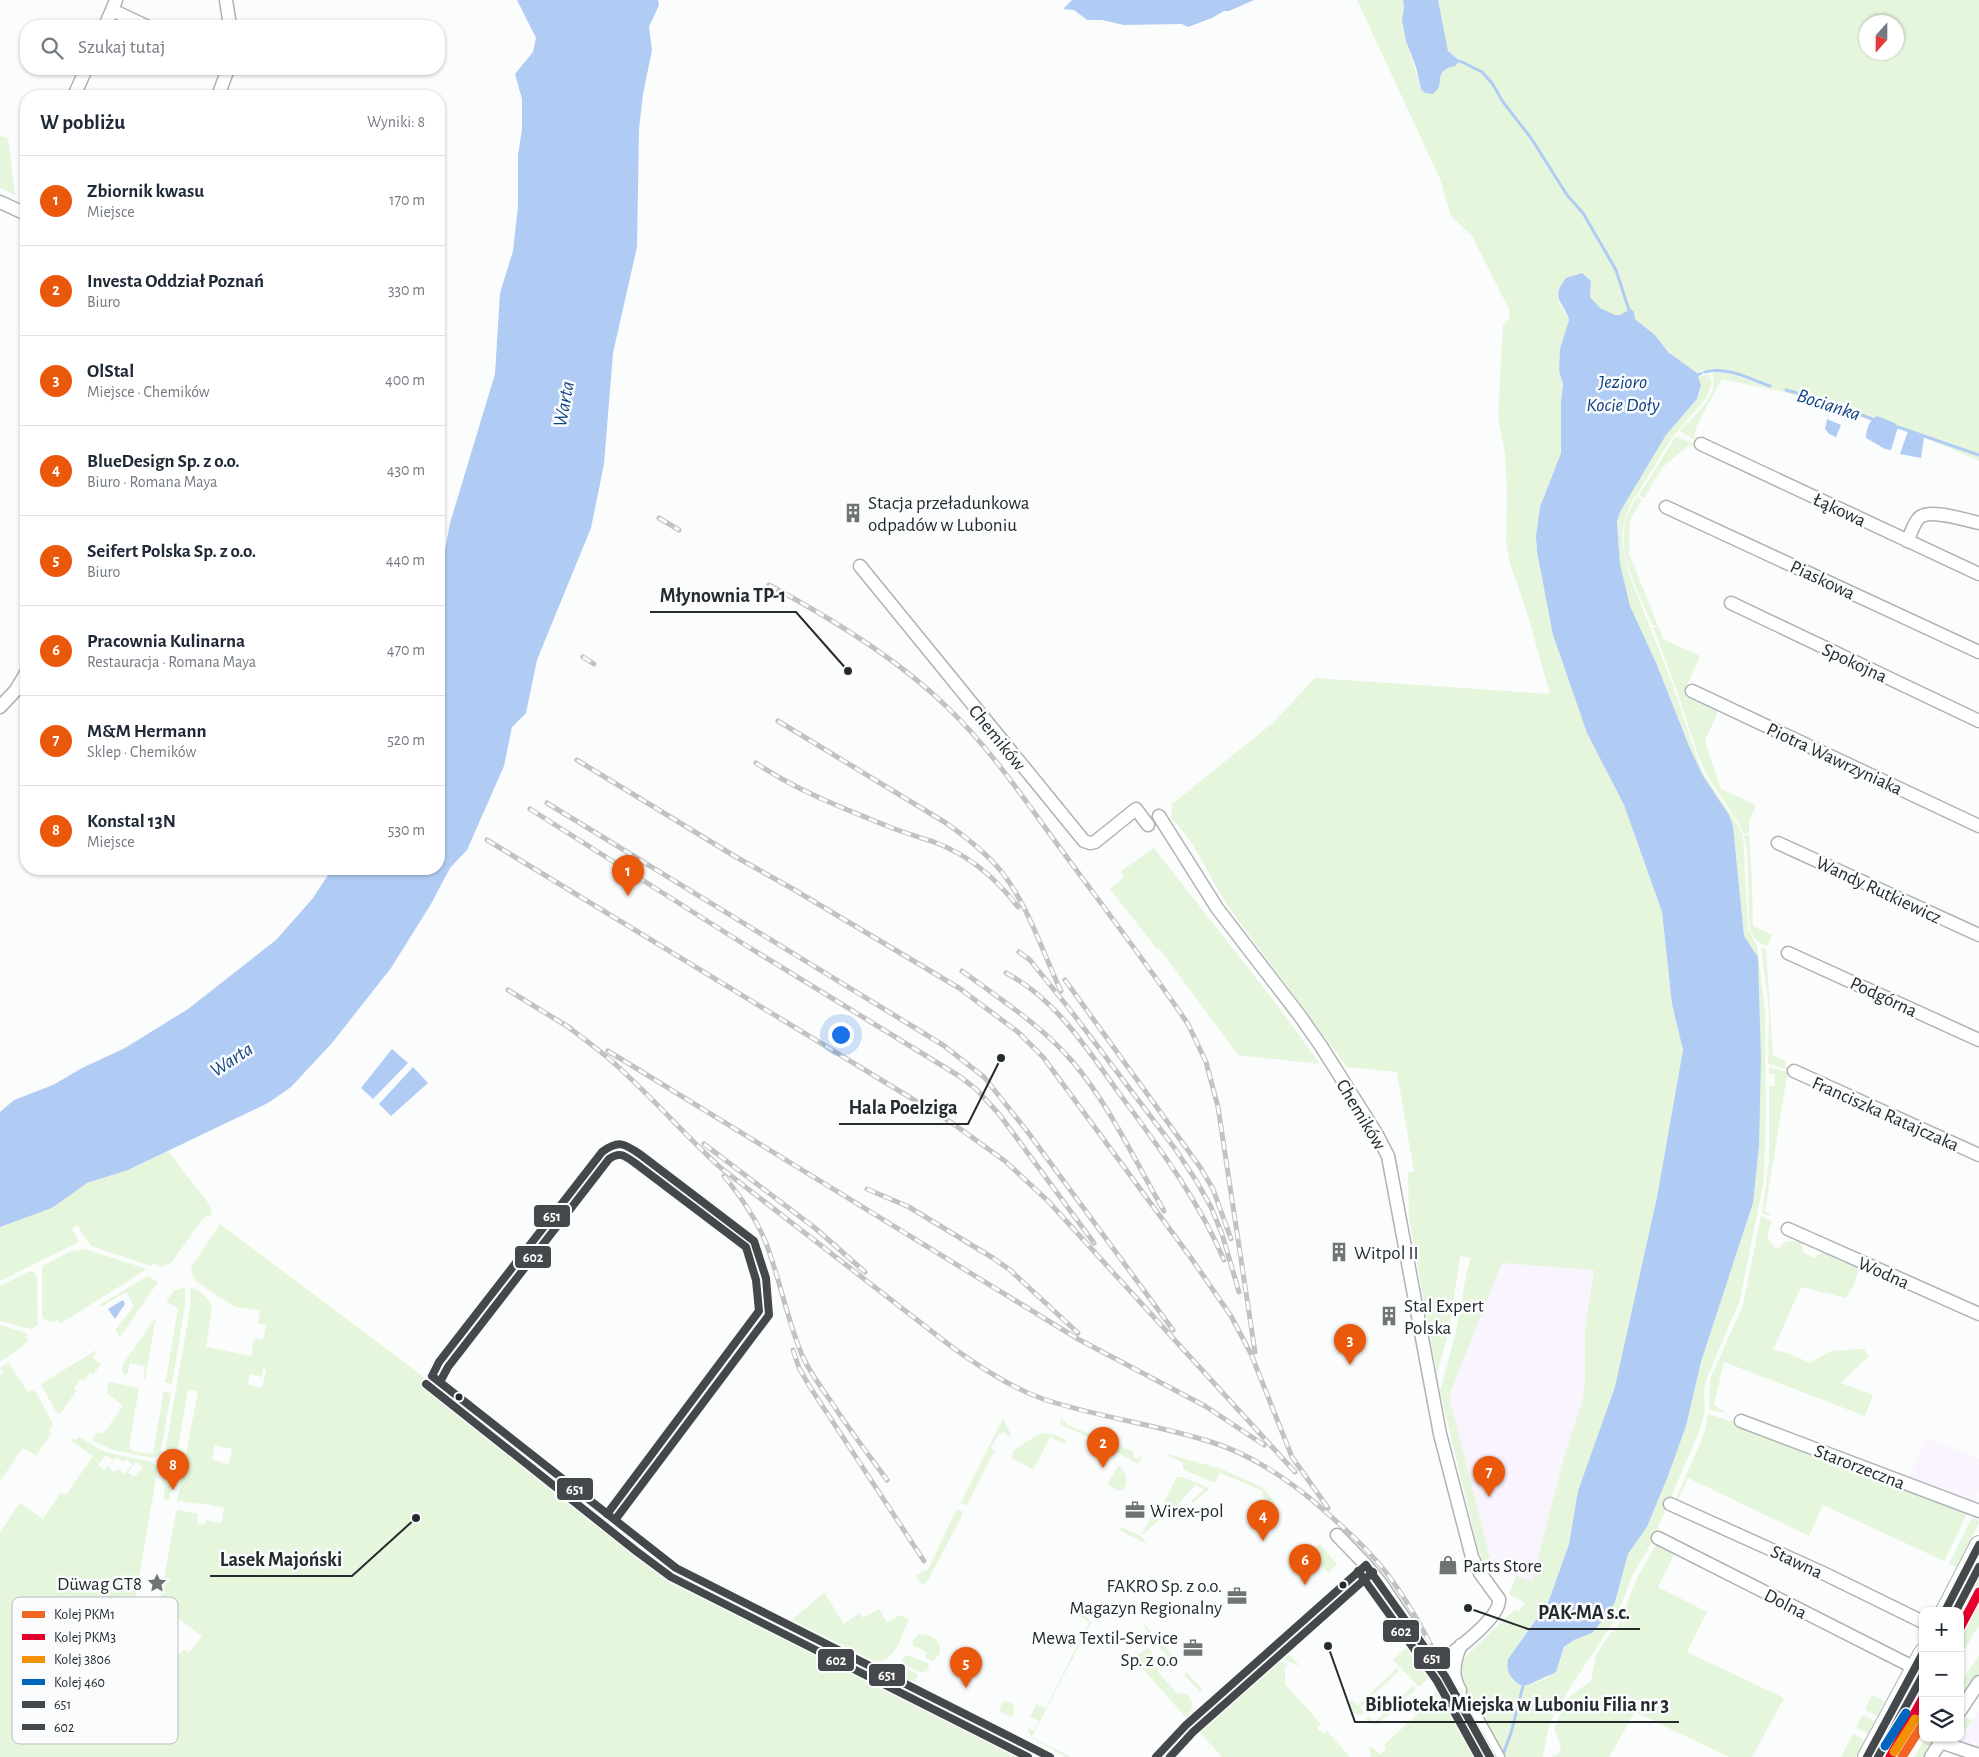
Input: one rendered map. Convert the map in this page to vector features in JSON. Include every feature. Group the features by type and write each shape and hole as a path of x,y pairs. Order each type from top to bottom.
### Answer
{"main road":[{"path":"1947,1607 1979,1545"},
{"path":"1867,1757 1919,1661"}],"street":[{"path":"226,0 229,20"},
{"path":"108,20 114,5 137,20"},
{"path":"77,90 83,75"},
{"path":"220,90 226,75"},
{"path":"0,202 20,211"},
{"name":"Łąkowa","path":"1701,444 1979,574"},
{"name":"Piaskowa","path":"1666,507 1979,652"},
{"path":"1907,541 1918,518 1922,515 1936,514 1979,522"},
{"name":"Chemików","path":"860,566 1084,841 1090,844 1095,842 1136,809 1148,825"},
{"name":"Spokojna","path":"1731,603 1979,721"},
{"path":"0,707 20,683"},
{"name":"Piotra Wawrzyniaka","path":"1692,691 1979,826"},
{"name":"Chemików","path":"1159,816 1217,908 1321,1046 1376,1133 1388,1156 1446,1458 1472,1557 1499,1599 1499,1607 1496,1612 1436,1665"},
{"name":"Wandy Rutkiewicz","path":"1778,843 1979,935"},
{"name":"Podgórna","path":"1788,952 1979,1040"},
{"name":"Franciszka Ratajczaka","path":"1794,1071 1979,1155"},
{"name":"Wodna","path":"1788,1229 1979,1314"},
{"name":"Starorzeczna","path":"1741,1421 1979,1512"},
{"name":"Stawna","path":"1670,1504 1823,1573 1919,1620"},
{"path":"1337,1535 1374,1576 1477,1723 1490,1757"},
{"name":"Dolna","path":"1658,1538 1919,1661"},
{"path":"1462,1644 1456,1659 1456,1685 1498,1757"},
{"path":"1444,1676 1477,1723"},
{"path":"1964,1706 1979,1682"},
{"path":"1931,1757 1941,1742"},
{"path":"1947,1742 1979,1755"}],"shaded area":[{"path":"1502,1263 1594,1270 1585,1328 1585,1383 1582,1402 1564,1457 1532,1581 1493,1569 1449,1396"},
{"path":"1926,1438 1979,1459 1979,1491 1972,1505 1908,1480"},
{"path":"1979,1712 1979,1748 1960,1742 1964,1742 1964,1733"}],"green space":[{"path":"1357,0 1403,0 1403,29 1421,89 1438,89 1442,71 1450,67 1457,58 1448,51 1438,0 1979,0 1979,461 1921,436 1898,429 1895,423 1871,420 1784,392 1722,379 1697,425 1694,440 1680,431 1709,397 1714,381 1712,373 1731,374 1769,387 1770,384 1734,372 1716,370 1697,373 1668,352 1655,335 1635,319 1634,312 1629,310 1624,314 1613,315 1597,306 1590,297 1591,286 1582,273 1568,279 1563,283 1558,292 1559,303 1569,320 1560,349 1559,371 1563,384 1561,401 1561,453 1540,507 1536,536 1537,552 1553,635 1587,733 1624,805 1662,912 1672,1004 1683,1050 1657,1197 1616,1387 1578,1491 1569,1544 1548,1603 1508,1659 1531,1685 1552,1674 1568,1644 1580,1638 1615,1602 1628,1554 1647,1527 1686,1426 1701,1362 1753,1203 1759,1146 1758,957 1744,937 1733,826 1703,776 1657,665 1630,606 1620,565 1617,521 1620,512 1666,435 1697,399 1700,391 1698,377 1709,374 1712,383 1707,397 1672,438 1629,507 1622,532 1623,547 1629,574 1675,691 1697,758 1705,776 1743,835 1748,928 1757,946 1765,1010 1766,1119 1764,1179 1740,1300 1707,1378 1704,1392 1705,1411 1699,1432 1658,1527 1656,1536 1633,1574 1616,1618 1553,1717 1548,1730 1543,1757 1504,1757 1461,1684 1460,1666 1465,1657 1515,1609 1519,1612 1525,1603 1509,1594 1516,1576 1532,1581 1564,1457 1582,1402 1585,1383 1585,1328 1594,1270 1502,1263 1449,1396 1493,1569 1490,1568 1481,1556 1477,1545 1440,1391 1455,1335 1471,1258 1460,1256 1449,1331 1437,1374 1409,1217 1408,1172 1414,1172 1397,1072 1347,1067 1230,909 1197,851 1171,818 1172,804 1273,723 1315,678 1550,694 1526,609 1510,564 1506,541 1507,492 1505,454 1498,417 1503,325 1509,319 1510,311 1472,236 1451,216 1440,179"},
{"path":"0,136 8,138 15,195 0,188"},
{"path":"1676,436 1692,443 1702,451 1689,445 1663,467 1644,498 1639,495"},
{"path":"1637,496 1642,500 1630,520 1629,553 1658,626 1652,625 1631,574 1624,547 1626,521"},
{"path":"1653,627 1659,627 1663,639 1700,656 1684,692 1719,709 1705,741 1721,789 1756,805 1749,822 1749,833 1744,834 1707,775 1699,758"},
{"path":"1749,834 1753,926 1772,935 1768,946 1758,942 1751,933 1747,852 1744,836"},
{"path":"1154,848 1281,1010 1320,1064 1238,1055 1159,948 1157,949 1110,889 1124,877 1121,871"},
{"path":"1761,947 1766,949 1773,1055 1786,1061 1785,1066 1789,1070 1768,1064 1769,1010"},
{"path":"1769,1067 1787,1072 1787,1076 1765,1212 1770,1214 1769,1216 1762,1213 1769,1160 1769,1086 1775,1086 1775,1074 1769,1074"},
{"path":"168,1151 209,1204 212,1211 210,1217 207,1215 202,1220 171,1263 162,1267 154,1263 151,1266 91,1246 77,1225 72,1229 79,1242 0,1281 0,1227 52,1208 87,1183 128,1170"},
{"path":"1761,1216 1772,1221 1767,1236 1775,1248 1779,1249 1782,1243 1801,1242 1804,1253 1815,1258 1823,1251 1860,1266 1854,1285 1846,1298 1801,1287 1773,1350 1788,1353 1810,1363 1831,1351 1864,1349 1869,1356 1841,1383 1873,1395 1865,1416 1724,1362 1714,1405 1726,1413 1709,1410 1710,1379 1743,1305"},
{"path":"220,1224 472,1413 497,1429 560,1481 588,1514 641,1560 663,1569 716,1598 1034,1757 0,1757 0,1532 20,1503 43,1519 61,1492 66,1495 93,1456 70,1440 72,1438 75,1440 79,1437 105,1452 151,1462 158,1467 136,1597 12,1597 12,1744 178,1744 178,1656 184,1649 189,1653 202,1636 178,1618 178,1597 161,1597 176,1512 180,1510 198,1514 197,1523 205,1525 206,1520 222,1523 224,1508 200,1503 177,1502 198,1391 188,1390 169,1501 164,1499 165,1485 163,1484 162,1471 190,1308 190,1287 204,1295 212,1309 206,1347 251,1356 254,1338 263,1340 266,1325 258,1323 260,1311 235,1307 197,1282 193,1277 191,1267","holes":["263,1369 266,1370 262,1388 248,1385 250,1374 262,1377","215,1445 232,1449 229,1464 212,1460","106,1455 113,1460 104,1470 98,1465","116,1457 123,1462 126,1459 133,1464 124,1474 117,1469 114,1472 108,1467","136,1462 143,1467 134,1477 128,1472"]},
{"path":"85,1249 147,1269 60,1324 58,1320 47,1321 42,1316 42,1266 71,1251"},
{"path":"30,1271 34,1272 37,1279 38,1325 31,1329 0,1321 0,1286"},
{"path":"148,1276 158,1282 120,1337 115,1330 134,1306 126,1292 101,1307 99,1305"},
{"path":"185,1287 185,1306 172,1384 164,1382 178,1308 166,1302 174,1291"},
{"path":"156,1317 145,1379 143,1379 145,1366 130,1363 127,1375 124,1375 123,1364"},
{"path":"0,1325 23,1332 27,1334 26,1338 29,1339 21,1348 0,1362"},
{"path":"98,1349 93,1358 101,1364 93,1375 90,1373 84,1381 80,1379 74,1388 77,1390 60,1414 56,1412 41,1384"},
{"path":"8,1362 28,1392 32,1390 36,1392 53,1424 49,1430 52,1433 36,1456 22,1449 0,1481 0,1375 3,1374 0,1368"},
{"path":"110,1382 139,1388 129,1448 133,1451 153,1453 163,1392 171,1393 160,1455 153,1458 112,1450 92,1440 98,1431 103,1434 123,1406 107,1393 107,1387"},
{"path":"1708,1414 1740,1424 1966,1511 1966,1516 1944,1561 1823,1505 1809,1536 1688,1478 1676,1504 1674,1503 1704,1434"},
{"path":"1003,1418 1011,1435 1008,1437 1005,1432 999,1433 991,1448 995,1450 967,1505 960,1504"},
{"path":"1061,1418 1069,1426 1095,1436 1095,1440 1062,1425 1060,1422"},
{"path":"1044,1433 1053,1434 1066,1440 1064,1444 1050,1437 1033,1470 1012,1458 1013,1451 1037,1435"},
{"path":"1109,1441 1134,1452 1133,1457 1137,1459 1141,1455 1143,1456 1138,1464 1105,1446 1105,1442"},
{"path":"1163,1453 1219,1468 1262,1487 1275,1502 1271,1505 1262,1495 1263,1491 1220,1473 1216,1481 1213,1482 1186,1471 1183,1468 1183,1463"},
{"path":"1118,1466 1126,1476 1126,1486 1120,1491 1107,1485"},
{"path":"1177,1477 1182,1477 1209,1489 1193,1503 1191,1501 1205,1489 1195,1485 1169,1515 1162,1506"},
{"path":"1156,1507 1163,1514 1163,1517 1142,1535"},
{"path":"957,1509 962,1512 962,1516 927,1582 922,1585 916,1576 925,1570 927,1571"},
{"path":"1974,1518 1979,1523 1956,1567 1949,1564 1971,1519"},
{"path":"1118,1526 1141,1536 1147,1544 1121,1531"},
{"path":"1657,1543 1675,1553 1658,1587 1707,1612 1687,1652 1784,1698 1752,1757 1729,1757 1635,1712 1609,1757 1552,1757 1558,1754 1561,1746 1554,1729 1559,1716 1570,1696 1591,1681 1596,1655 1611,1632 1616,1631 1638,1576"},
{"path":"1320,1544 1337,1564 1328,1573 1308,1552"},
{"path":"1979,1558 1979,1586 1964,1614 1964,1607 1954,1607"},
{"path":"824,1592 844,1624 860,1613 863,1618 879,1609 887,1622 900,1615 909,1619 897,1647 887,1658 881,1661 874,1661 792,1620"},
{"path":"1979,1600 1979,1626 1964,1650 1964,1628"},
{"path":"1079,1605 1091,1623 1032,1737 1071,1757 1066,1757 1032,1738 1027,1728 1034,1731 1039,1721 1030,1717 1036,1704 1046,1708 1089,1622 1078,1615"},
{"path":"1144,1624 1179,1662 1176,1665 1156,1644"},
{"path":"919,1634 931,1636 940,1645 940,1653 933,1661 925,1658 927,1653 918,1647 914,1647 912,1641"},
{"path":"1412,1646 1431,1673 1419,1687 1393,1660 1407,1647"},
{"path":"1149,1648 1156,1659 1158,1672 1178,1694 1187,1694 1192,1701 1192,1709 1186,1718 1133,1657"},
{"path":"1279,1653 1291,1656 1300,1666 1271,1655"},
{"path":"906,1655 928,1663 927,1671 922,1673 903,1664 902,1660"},
{"path":"1979,1655 1979,1673 1964,1696 1964,1678"},
{"path":"1268,1658 1288,1664 1283,1670 1285,1672 1285,1684 1321,1724 1317,1728 1323,1734 1327,1731 1350,1757 1222,1757 1195,1727 1174,1746 1168,1757 1164,1757 1190,1728"},
{"path":"903,1668 918,1674 915,1683 906,1678"},
{"path":"1397,1668 1399,1671 1360,1707 1365,1713 1358,1715 1354,1713 1350,1705 1351,1699 1358,1705"},
{"path":"1186,1672 1203,1689 1200,1692 1184,1675"},
{"path":"1919,1674 1919,1697 1885,1757 1875,1757"},
{"path":"1413,1686 1416,1689 1378,1724 1369,1724 1366,1721 1368,1716 1374,1722"},
{"path":"1440,1688 1480,1757 1371,1757 1369,1749 1372,1747 1380,1754 1386,1749 1384,1745 1436,1697 1433,1693"},
{"path":"1872,1695 1885,1701 1877,1716 1865,1710"},
{"path":"1005,1701 1011,1703 1014,1707 1011,1717 999,1711 1002,1703"},
{"path":"1919,1712 1919,1722 1897,1757 1893,1757"},
{"path":"1862,1715 1875,1721 1868,1734 1856,1728"},
{"path":"1964,1717 1973,1720 1964,1731"},
{"path":"1853,1734 1863,1739 1864,1742 1856,1757 1841,1757"},
{"path":"1923,1742 1934,1742 1925,1757 1914,1757"}],"water":[{"name":"Warta","path":"517,0 658,0 659,5 649,27 652,50 643,94 639,129 637,247 613,353 604,464 591,528 537,660 526,713 512,727 504,766 467,850 450,868 431,904 391,968 332,1043 291,1087 268,1103 128,1170 87,1183 52,1208 0,1227 0,1112 14,1100 53,1085 82,1068 125,1048 188,1009 276,940 313,898 328,875 445,875 445,550 450,523 495,374 500,293 513,251 518,206 518,155 522,129 522,99 515,74 533,52 536,38"},
{"path":"1072,0 1254,0 1188,27 1182,24 1124,25 1102,20 1087,20 1074,10 1063,9"},
{"path":"1403,0 1438,0 1448,51 1460,61 1455,66 1443,71 1439,87 1432,94 1425,93 1421,89 1416,67 1406,41 1402,21"},
{"name":"Jezioro Kocie Doły","path":"1582,273 1591,281 1590,297 1600,308 1615,315 1620,315 1631,309 1634,312 1635,319 1655,335 1668,352 1697,373 1705,372 1698,377 1701,385 1697,399 1666,435 1620,512 1617,521 1620,564 1630,606 1657,665 1689,746 1703,776 1729,815 1733,826 1744,936 1758,957 1761,1058 1759,1146 1753,1203 1701,1362 1686,1426 1647,1527 1628,1554 1615,1602 1608,1614 1592,1633 1574,1640 1564,1647 1556,1672 1524,1686 1517,1683 1510,1675 1508,1659 1548,1603 1569,1544 1578,1491 1615,1387 1657,1197 1683,1050 1672,1004 1662,912 1624,805 1587,733 1553,635 1537,552 1536,536 1540,507 1561,453 1561,401 1563,384 1559,371 1560,349 1569,320 1558,296 1561,285 1566,278"},
{"path":"1877,416 1895,423 1898,427 1891,450 1885,449 1866,438 1870,422"},
{"path":"1827,419 1841,425 1836,437 1829,434 1825,429"},
{"path":"1908,431 1924,438 1921,458 1900,454"},
{"path":"392,1049 408,1063 373,1099 361,1088"},
{"path":"413,1067 428,1083 391,1116 379,1104"},
{"path":"123,1300 125,1304 115,1319 108,1309"}],"waterway":[{"path":"1460,61 1482,72 1492,83 1503,102 1531,138 1567,195 1583,213 1616,270 1629,310"},
{"name":"Bocianka","path":"1705,372 1730,372 1770,386"},
{"name":"Bocianka","path":"1786,390 1822,400 1872,419"},
{"name":"Bocianka","path":"1898,427 1979,455"},
{"path":"1502,1757 1511,1733 1523,1686"}],"railway":[{"path":"659,518 679,530"},
{"path":"769,585 862,640 907,672 947,707 979,741 1008,777 1188,1024 1206,1062 1218,1107 1255,1352"},
{"path":"583,657 594,664"},
{"path":"778,721 946,823 988,857 1011,884 1019,898 1061,991"},
{"path":"577,760 736,857 959,988 1018,1032 1043,1057 1191,1258 1231,1316 1251,1354 1292,1457 1328,1508"},
{"path":"756,763 787,782 820,798 893,828 947,847 981,868 1001,886 1018,907"},
{"path":"547,803 943,1045 984,1077 1027,1131 1173,1330"},
{"path":"530,809 742,943 959,1076 976,1089 999,1114 1094,1243"},
{"path":"487,840 952,1123 1005,1161 1048,1201 1295,1472"},
{"path":"1019,952 1030,960 1071,1011 1176,1150 1197,1182 1211,1207 1222,1234 1239,1292"},
{"path":"962,971 1034,1024 1072,1061 1110,1114 1164,1211"},
{"path":"1006,973 1040,997 1069,1026 1082,1043 1190,1194 1214,1237 1224,1260"},
{"path":"1065,980 1200,1167 1213,1189 1231,1239"},
{"path":"508,990 570,1028"},
{"path":"564,1024 622,1071 721,1168 952,1347 984,1369 1007,1383 1043,1399 1084,1411 1188,1435 1223,1446 1266,1467 1305,1495 1361,1545 1393,1582 1414,1615 1494,1757"},
{"path":"608,1051 1078,1339 1205,1406 1264,1445"},
{"path":"704,1144 815,1228 865,1272"},
{"path":"724,1176 748,1208 766,1243 797,1341 808,1367 887,1480"},
{"path":"867,1189 909,1207 993,1258 1010,1270 1078,1333"},
{"path":"793,1350 799,1368 810,1387 924,1561"}],"rail line":[{"name":"PKM3","path":"1964,1620 1979,1592"},
{"name":"PKM3","path":"1890,1757 1919,1705"},
{"name":"460","path":"1885,1746 1906,1713"},
{"name":"3806","path":"1894,1752 1915,1719"},
{"name":"PKM1","path":"1902,1757 1919,1730"}],"transit line":[{"name":"651","path":"432,1376 439,1362 602,1152 613,1145 626,1146 635,1151 754,1241 766,1278 769,1315 615,1520"},
{"name":"602","path":"441,1380 448,1367 609,1159 616,1155 628,1158 746,1247 756,1280 759,1311 607,1514"},
{"name":"651","path":"432,1376 676,1568 1050,1757"},
{"name":"602","path":"426,1384 671,1577 1028,1757"},
{"name":"651","path":"1947,1607 1979,1545"},
{"name":"651","path":"1366,1565 1445,1676 1490,1757"},
{"name":"651","path":"1156,1757 1186,1725 1366,1565"},
{"name":"602","path":"1958,1607 1979,1567"},
{"name":"602","path":"1358,1571 1437,1681 1479,1757"},
{"name":"602","path":"1170,1757 1193,1732 1373,1572"},
{"name":"651","path":"1867,1757 1919,1660"},
{"name":"602","path":"1878,1757 1919,1682"}],"place":[{"name":"Stacja przeładunkowa odpadów w Luboniu","path":"853,513"},
{"name":"Młynownia TP-1","path":"848,671"},
{"name":"Zbiornik kwasu","path":"628,896"},
{"name":"Hala Poelziga","path":"1001,1058"},
{"name":"Witpol II","path":"1339,1252"},
{"name":"Stal Expert Polska","path":"1389,1316"},
{"name":"OlStal","path":"1350,1365"},
{"name":"Investa Oddział Poznań","path":"1103,1468"},
{"name":"Konstal 13N","path":"173,1490"},
{"name":"M&M Hermann","path":"1489,1497"},
{"name":"Wirex-pol","path":"1135,1510"},
{"name":"Lasek Majoński","path":"416,1518"},
{"name":"BlueDesign Sp. z o.o.","path":"1263,1541"},
{"name":"Parts Store","path":"1448,1565"},
{"name":"Düwag GT8","path":"157,1583"},
{"name":"Pracownia Kulinarna","path":"1305,1585"},
{"name":"FAKRO Sp. z o.o. Magazyn Regionalny","path":"1237,1596"},
{"name":"PAK-MA s.c.","path":"1468,1608"},
{"name":"Biblioteka Miejska w Luboniu Filia nr 3","path":"1328,1646"},
{"name":"Mewa Textil-Service Sp. z o.o","path":"1193,1648"},
{"name":"Seifert Polska Sp. z o.o.","path":"966,1688"}]}
